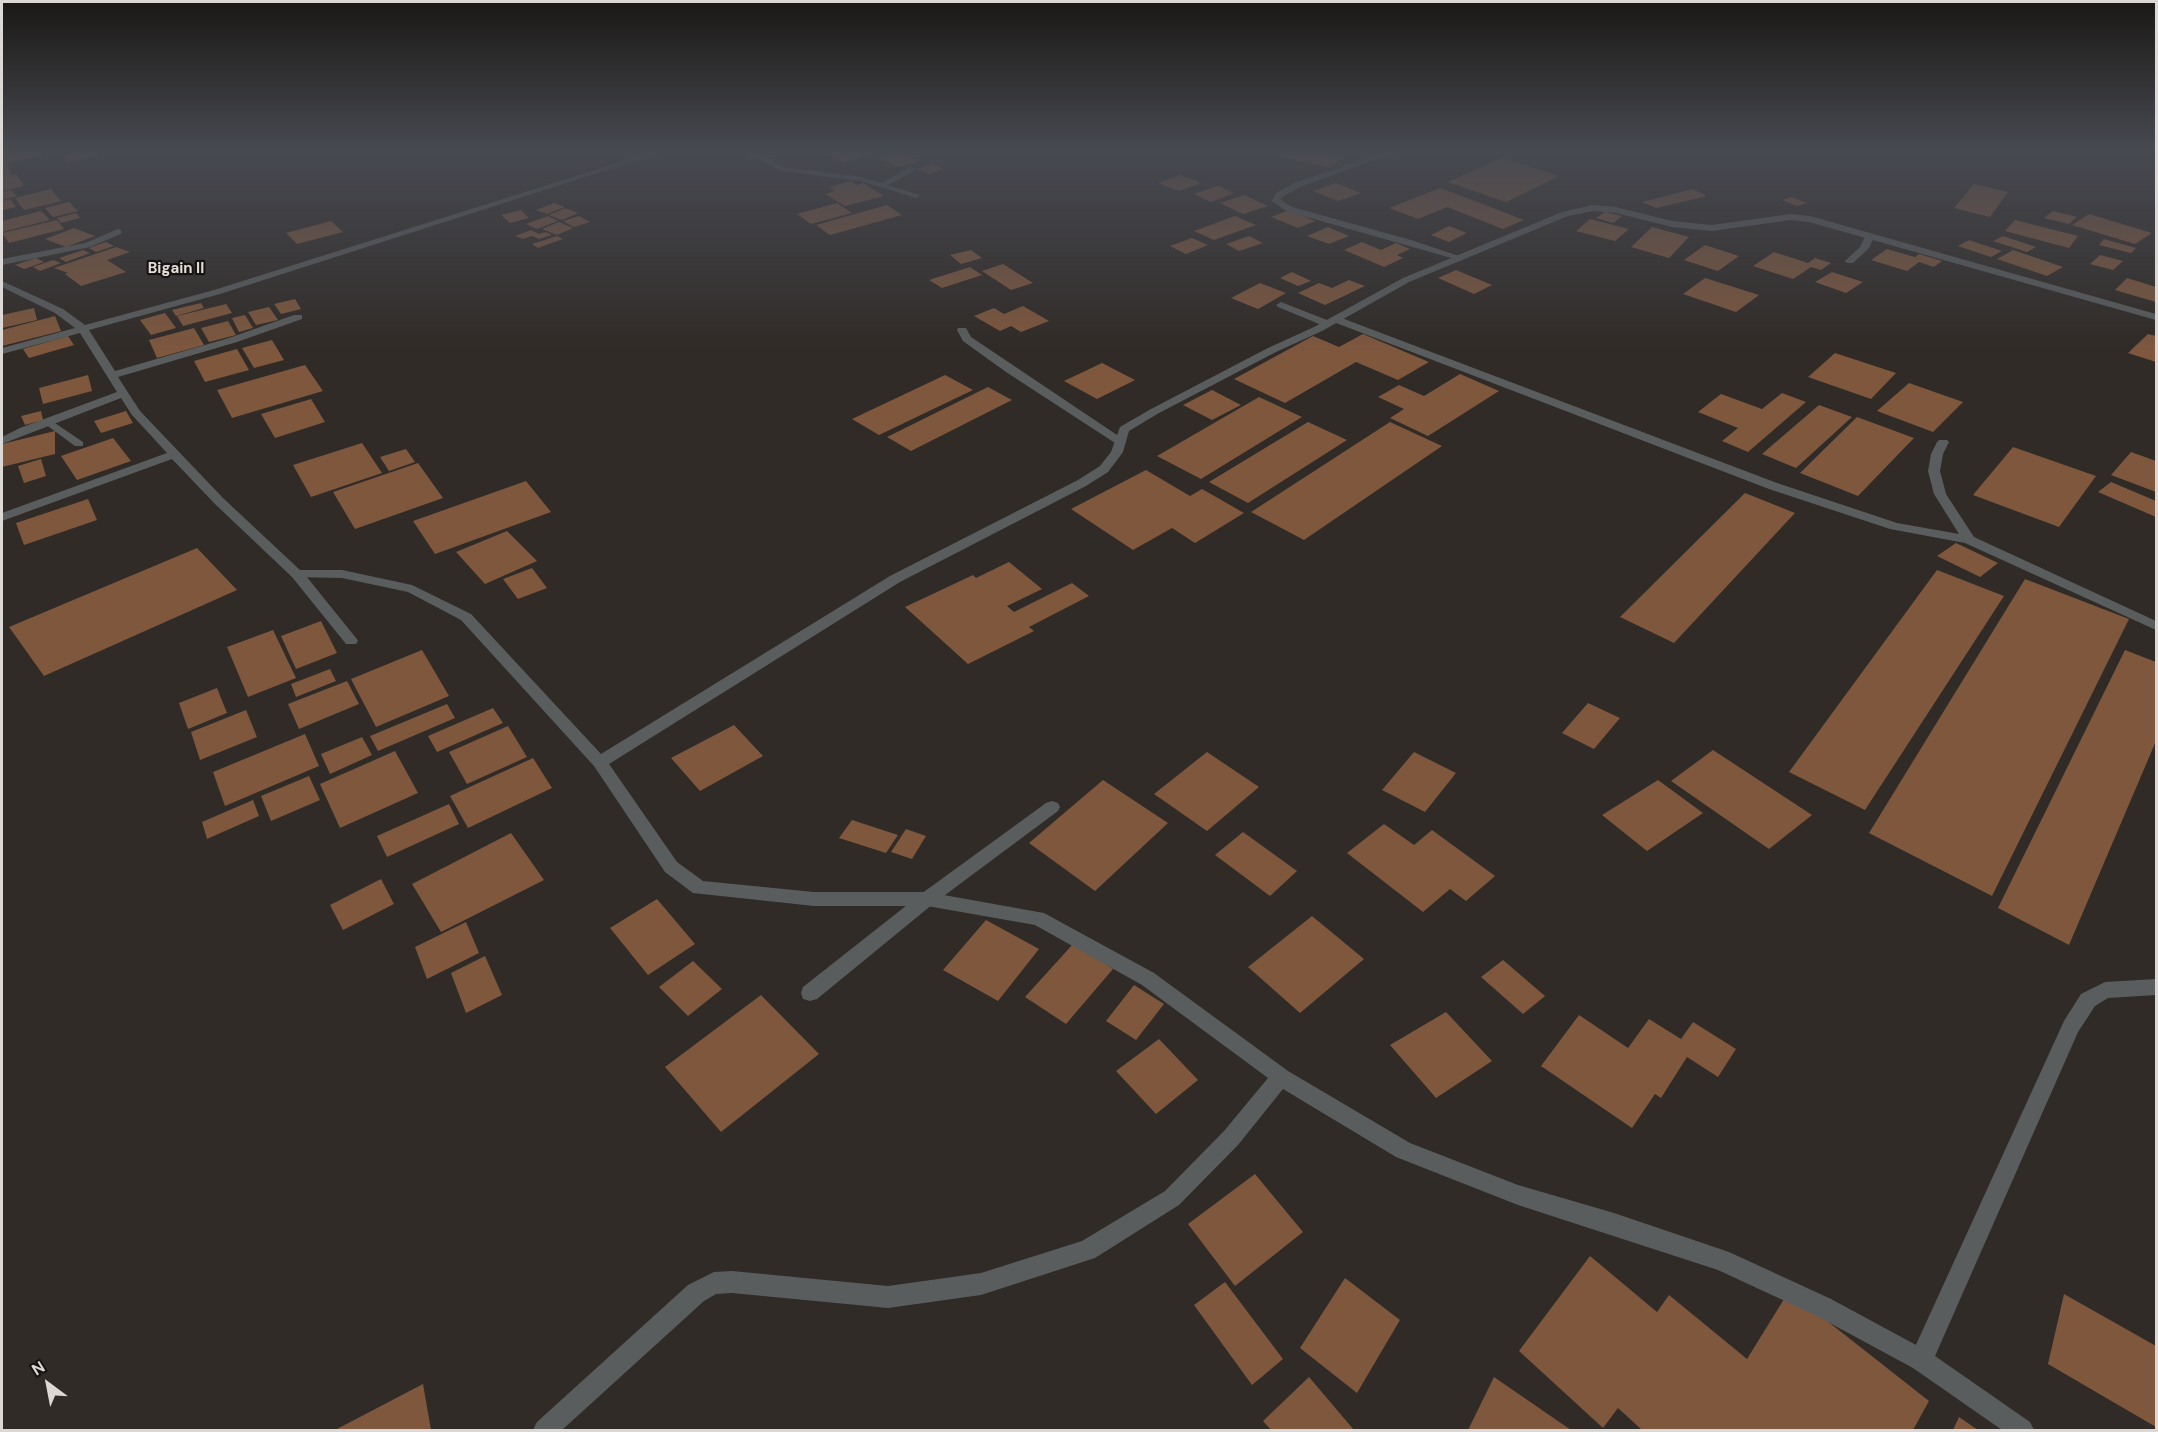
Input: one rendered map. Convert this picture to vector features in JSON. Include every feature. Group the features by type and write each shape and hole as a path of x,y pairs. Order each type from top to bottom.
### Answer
{"street":[{"path":"2,351 217,292 448,219"},
{"path":"1324,219 1460,258"},
{"path":"600,762 895,579 1089,479 1104,469 1117,452 1124,429 1155,411 1406,280 1553,219"},
{"path":"1653,219 1687,227 1712,228 1778,219"},
{"path":"1808,219 2157,317"},
{"path":"2,262 87,245 118,232"},
{"path":"1850,261 1864,248 1869,237"},
{"path":"2,284 59,311 82,328 136,413 219,501 297,574 351,641"},
{"path":"1281,305 1331,321 1773,486 1894,526 1969,540 2157,626"},
{"path":"112,375 233,340 298,317"},
{"path":"962,330 967,339 1010,370 1119,441"},
{"path":"2,441 124,393"},
{"path":"49,422 79,444"},
{"path":"1943,442 1937,454 1934,471 1940,494 1969,540"},
{"path":"2,518 174,453"},
{"path":"297,574 342,574 412,589 466,617 600,762 671,867 699,888 814,899 927,899 1038,918 1148,979 1281,1077 1404,1150 1518,1195 1721,1260 1823,1307 1920,1360 2022,1431"},
{"path":"810,993 927,899 1052,807"},
{"path":"1920,1360 2072,1027 2088,1000 2105,990 2157,987"},
{"path":"544,1431 696,1293 714,1283 732,1282 888,1297 981,1284 1087,1250 1172,1198 1231,1138 1281,1077"}],"building":[{"path":"10,219 50,220 2,232 2,221"},
{"path":"58,219 77,219 61,223"},
{"path":"505,219 526,219 510,223"},
{"path":"540,219 558,221 537,229 526,224"},
{"path":"584,219 590,222 574,227 563,221"},
{"path":"804,219 830,219 811,224"},
{"path":"838,219 888,219 830,235 816,225"},
{"path":"1227,219 1242,219 1256,225 1214,240 1194,231"},
{"path":"1275,219 1310,219 1315,221 1298,228"},
{"path":"1477,219 1524,220 1503,229"},
{"path":"1590,219 1629,229 1615,241 1576,231"},
{"path":"1599,219 1618,219 1613,223"},
{"path":"2047,219 2075,219 2069,224"},
{"path":"2082,219 2105,219 2152,233 2135,244 2072,225"},
{"path":"57,220 64,229 9,243 2,233"},
{"path":"2015,220 2078,236 2069,248 2005,231"},
{"path":"331,221 343,232 297,244 286,233"},
{"path":"559,222 573,228 557,235 542,229"},
{"path":"1449,226 1467,233 1449,242 1431,235"},
{"path":"1328,227 1349,236 1329,244 1307,236"},
{"path":"1652,227 1689,237 1669,258 1631,247"},
{"path":"74,228 95,236 66,247 45,239"},
{"path":"531,230 539,234 546,232 552,235 539,239 532,236 523,239 515,236"},
{"path":"557,236 563,239 538,248 532,244"},
{"path":"1249,236 1263,243 1239,251 1226,244"},
{"path":"2003,236 2036,247 2027,252 1993,241"},
{"path":"1192,238 1208,245 1186,254 1170,246"},
{"path":"2104,239 2136,248 2131,253 2099,245"},
{"path":"1969,240 2002,251 1991,257 1958,246"},
{"path":"106,242 114,246 96,252 89,248"},
{"path":"1362,242 1381,250 1396,243 1410,249 1397,255 1403,258 1384,267 1344,250"},
{"path":"1705,245 1739,256 1718,271 1684,260"},
{"path":"116,247 130,252 107,260 126,272 81,286 65,274 68,273 54,268"},
{"path":"1887,249 1915,257 1919,254 1942,261 1934,267 1919,262 1907,271 1871,260"},
{"path":"83,250 90,253 66,262 59,258"},
{"path":"971,250 982,258 961,264 950,255"},
{"path":"2013,250 2063,267 2047,276 1997,259"},
{"path":"1774,252 1808,263 1815,258 1831,263 1821,270 1811,267 1793,279 1753,266"},
{"path":"2100,255 2123,261 2113,270 2090,264"},
{"path":"36,258 44,262 24,269 15,265"},
{"path":"53,260 61,263 40,271 33,267"},
{"path":"1003,264 1033,283 1011,290 982,271"},
{"path":"970,267 982,275 942,288 929,280"},
{"path":"1456,270 1492,285 1474,294 1438,278"},
{"path":"1292,272 1311,281 1298,286 1280,278"},
{"path":"1832,272 1863,282 1846,293 1815,282"},
{"path":"1705,278 1759,295 1736,312 1683,294"},
{"path":"2127,278 2156,287 2156,302 2115,290"},
{"path":"1349,280 1365,286 1325,305 1298,293 1319,283 1332,288"},
{"path":"1260,283 1286,293 1258,309 1231,298"},
{"path":"295,299 301,309 281,314 274,304"},
{"path":"201,303 204,308 176,316 172,310"},
{"path":"226,304 232,313 183,326 177,316"},
{"path":"1023,306 1049,321 1021,332 1011,326 1000,331 974,316 994,308 1004,314"},
{"path":"269,307 278,320 256,325 248,312"},
{"path":"34,308 37,320 2,328 2,315"},
{"path":"165,313 176,328 151,335 140,320"},
{"path":"245,315 253,328 239,332 232,318"},
{"path":"55,316 61,331 2,346 2,330"},
{"path":"228,321 236,335 209,342 201,328"},
{"path":"194,328 204,345 157,358 149,340"},
{"path":"1363,334 1429,362 1398,380 1356,362 1285,403 1234,379 1313,336 1339,347"},
{"path":"2148,334 2156,336 2156,362 2128,353"},
{"path":"68,336 74,345 29,358 23,349"},
{"path":"272,340 284,360 254,368 242,348"},
{"path":"237,349 249,370 205,382 194,361"},
{"path":"1835,353 1896,373 1871,399 1808,377"},
{"path":"1102,363 1135,380 1097,399 1064,381"},
{"path":"305,365 323,391 232,418 217,390"},
{"path":"1460,374 1499,391 1428,436 1390,418 1404,409 1378,397 1399,385 1424,396"},
{"path":"88,375 92,391 43,404 39,388"},
{"path":"945,375 973,390 879,435 852,419"},
{"path":"1909,383 1963,402 1933,432 1877,411"},
{"path":"988,387 1012,400 911,451 887,437"},
{"path":"1212,390 1241,405 1212,420 1183,405"},
{"path":"1782,393 1806,402 1748,452 1722,441 1738,428 1698,412 1721,394 1762,409"},
{"path":"1259,397 1302,417 1201,479 1157,456"},
{"path":"311,399 325,422 275,438 261,414"},
{"path":"1819,405 1852,417 1796,468 1762,454"},
{"path":"41,411 43,420 25,425 21,416"},
{"path":"126,411 133,423 101,433 94,421"},
{"path":"1857,417 1914,438 1858,496 1800,473"},
{"path":"1308,422 1347,440 1248,503 1209,482"},
{"path":"1390,422 1442,446 1304,540 1251,512"},
{"path":"55,431 55,454 2,467 2,444"},
{"path":"113,438 131,461 77,480 61,456"},
{"path":"362,443 382,473 311,497 293,465"},
{"path":"2013,447 2096,476 2059,527 1973,495"},
{"path":"406,449 415,462 389,471 380,457"},
{"path":"2131,452 2156,461 2156,492 2111,475"},
{"path":"41,459 46,476 24,483 18,466"},
{"path":"418,463 443,498 355,529 333,492"},
{"path":"1146,470 1190,496 1202,489 1244,513 1195,543 1172,528 1133,550 1071,509"},
{"path":"526,481 551,512 435,554 413,521"},
{"path":"2111,482 2156,501 2156,517 2098,492"},
{"path":"1745,493 1795,513 1674,643 1620,617"},
{"path":"88,499 97,520 24,545 16,523"},
{"path":"507,531 537,561 485,584 456,552"},
{"path":"1956,543 1998,563 1980,577 1937,556"},
{"path":"197,548 237,590 44,676 9,627"},
{"path":"1009,562 1042,589 1007,606 1014,612 1072,583 1089,596 1029,627 1034,631 968,664 905,607 973,575 976,578"},
{"path":"532,568 547,588 518,599 503,579"},
{"path":"1937,570 2004,596 1865,810 1789,772"},
{"path":"2025,579 2129,619 1992,896 1869,833"},
{"path":"321,621 337,653 296,669 281,636"},
{"path":"273,630 296,678 248,697 227,647"},
{"path":"422,650 449,696 376,727 351,679"},
{"path":"2125,650 2156,662 2156,741 2069,945 1998,908"},
{"path":"330,669 336,681 296,697 291,684"},
{"path":"347,681 359,704 299,729 288,704"},
{"path":"217,688 227,713 188,729 179,703"},
{"path":"1588,703 1620,718 1594,749 1562,733"},
{"path":"447,704 455,718 378,751 370,736"},
{"path":"493,708 503,723 437,752 428,736"},
{"path":"246,710 257,737 200,760 191,732"},
{"path":"734,725 763,756 700,791 671,758"},
{"path":"508,726 527,757 467,784 449,752"},
{"path":"305,734 319,766 225,806 213,772"},
{"path":"362,737 372,755 330,774 321,754"},
{"path":"1713,750 1812,815 1769,849 1671,781"},
{"path":"395,751 418,793 340,828 320,784"},
{"path":"1207,752 1259,787 1207,831 1154,794"},
{"path":"1414,752 1456,773 1425,812 1382,790"},
{"path":"533,758 552,788 468,828 450,796"},
{"path":"309,776 320,800 271,821 261,796"},
{"path":"1103,780 1168,823 1095,891 1029,843"},
{"path":"1658,780 1703,813 1647,851 1602,815"},
{"path":"253,800 259,816 207,839 202,822"},
{"path":"449,804 459,824 387,857 377,836"},
{"path":"852,820 898,835 886,853 839,838"},
{"path":"1384,824 1414,845 1432,830 1495,876 1466,901 1450,889 1423,912 1347,853"},
{"path":"906,829 926,836 912,859 891,852"},
{"path":"1243,832 1297,871 1270,896 1215,855"},
{"path":"511,833 544,880 441,932 412,884"},
{"path":"381,879 394,904 343,930 330,905"},
{"path":"657,899 695,944 648,975 610,928"},
{"path":"1312,916 1364,959 1300,1013 1248,967"},
{"path":"986,920 1039,949 998,1001 943,970"},
{"path":"466,922 479,953 427,979 415,947"},
{"path":"1073,944 1113,969 1066,1024 1025,997"},
{"path":"485,956 502,995 466,1013 451,973"},
{"path":"1503,960 1545,996 1523,1014 1481,977"},
{"path":"693,961 722,989 688,1016 659,987"},
{"path":"1134,985 1164,1004 1136,1040 1106,1021"},
{"path":"761,995 819,1054 721,1132 665,1067"},
{"path":"1446,1012 1492,1061 1436,1098 1390,1045"},
{"path":"1579,1015 1628,1048 1649,1019 1681,1039 1693,1022 1736,1049 1718,1077 1687,1057 1661,1098 1655,1094 1632,1128 1541,1066"},
{"path":"1159,1039 1198,1080 1156,1114 1116,1071"},
{"path":"1255,1174 1303,1232 1235,1286 1188,1224"},
{"path":"1590,1256 1657,1312 1669,1295 1747,1359 1789,1291 1929,1401 1913,1430 1642,1430 1618,1408 1603,1428 1519,1351"},
{"path":"1345,1278 1400,1320 1357,1393 1300,1348"},
{"path":"1225,1282 1283,1359 1252,1385 1194,1305"},
{"path":"2064,1294 2156,1346 2156,1427 2048,1364"},
{"path":"1309,1377 1354,1430 1271,1430 1263,1421"},
{"path":"1494,1377 1571,1430 1468,1430"},
{"path":"423,1384 431,1430 335,1430"},
{"path":"1959,1417 1978,1430 1953,1430"}],"district":[{"name":"Bigain II","path":"176,269"}]}
